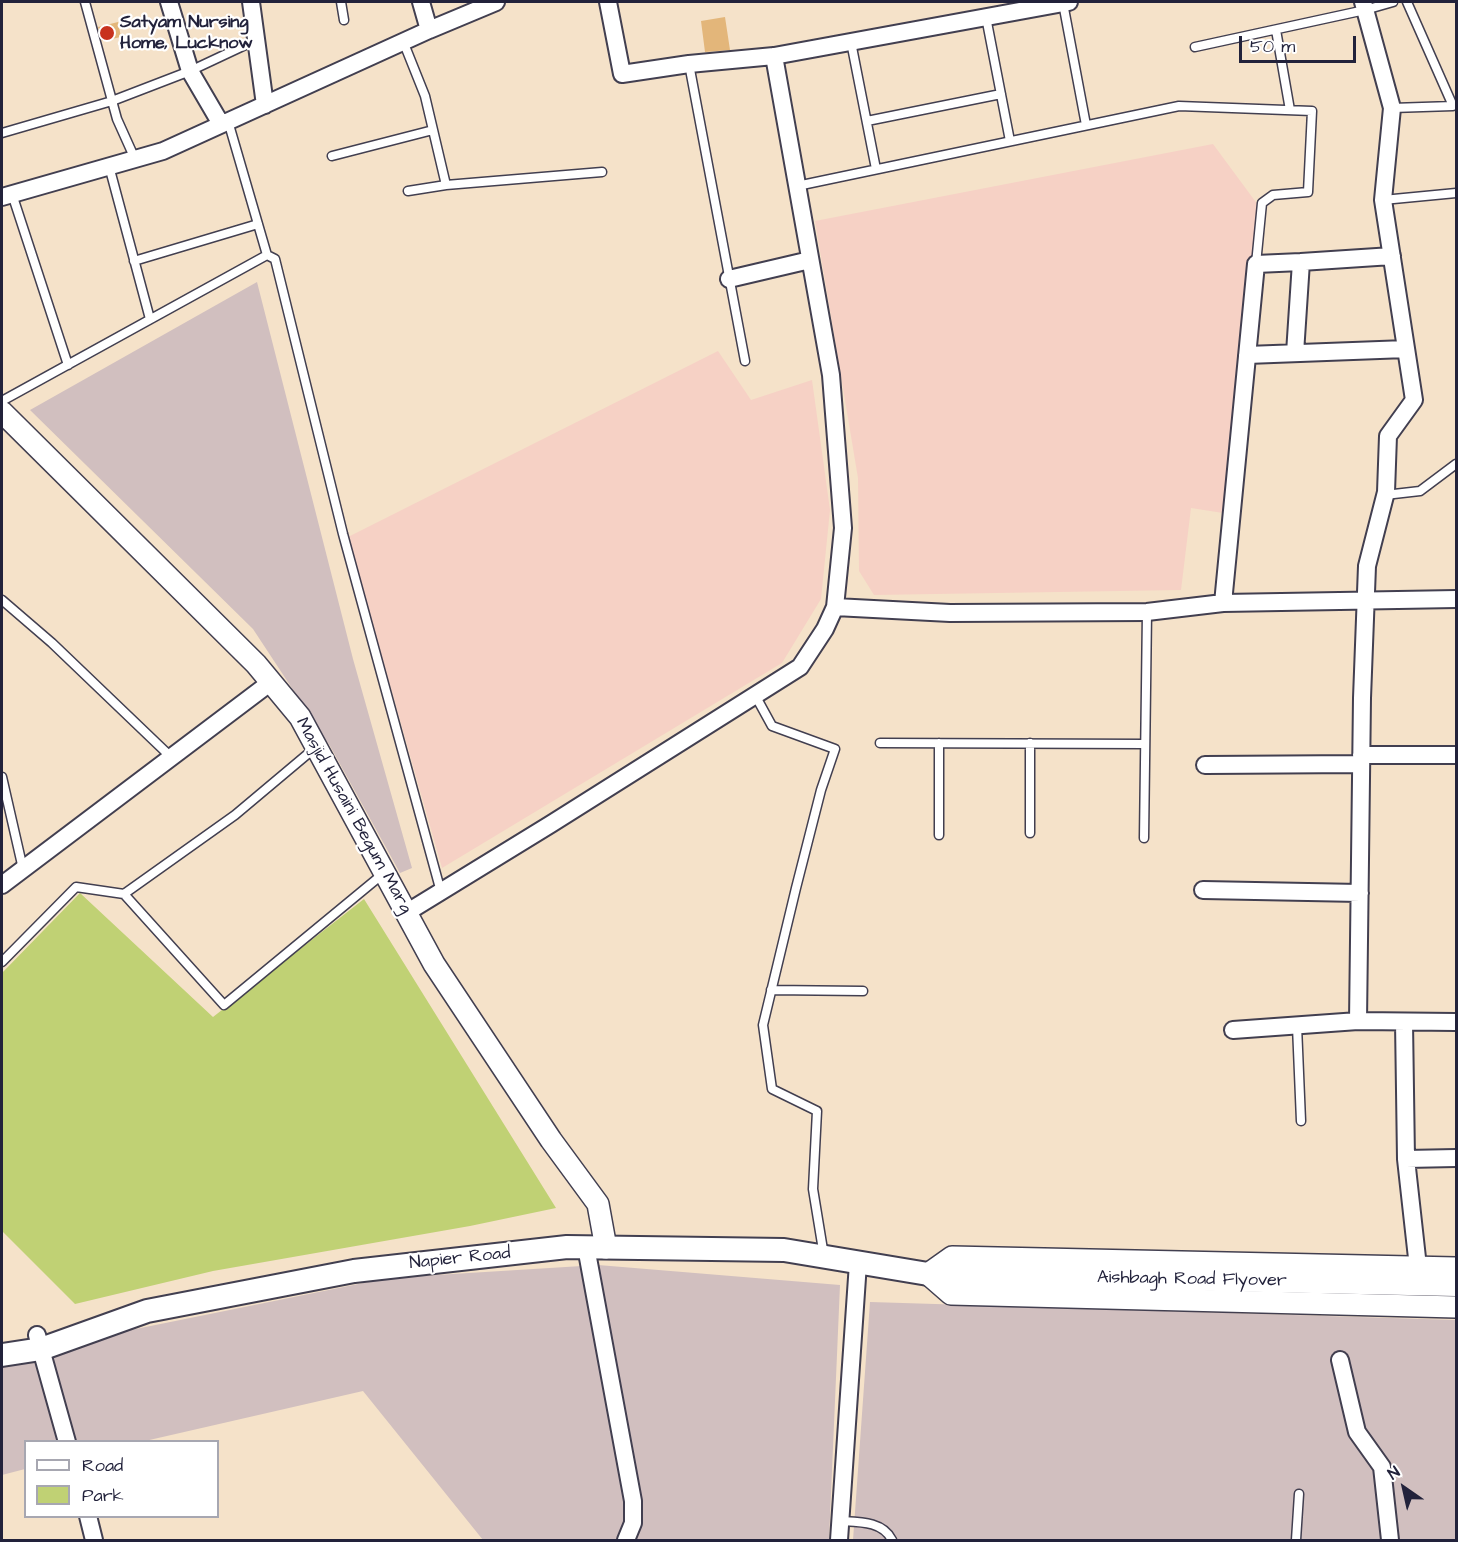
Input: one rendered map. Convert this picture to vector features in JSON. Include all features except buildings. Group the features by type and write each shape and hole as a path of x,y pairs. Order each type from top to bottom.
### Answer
{"main road":[{"name":"Napier Road","path":"2,1355 39,1342 77,1336 147,1311 354,1271 567,1247 784,1250 928,1274"},
{"name":"Aishbagh Road Flyover","path":"928,1274 1456,1285"},
{"path":"2,1341 39,1342"}],"street":[{"path":"169,2 190,71 225,123"},
{"path":"251,2 265,105"},
{"path":"421,2 429,30"},
{"path":"7,195 163,151 403,41 496,2"},
{"path":"608,2 622,74 689,64 774,56 1061,2"},
{"path":"1358,1021 1361,759 1368,566 1385,495 1388,436 1414,400 1383,200 1392,108 1364,6"},
{"path":"406,913 800,667 825,629 835,607 843,528 831,375 774,56"},
{"path":"1223,603 1256,264 1392,256"},
{"path":"729,279 810,260"},
{"path":"1295,353 1301,262"},
{"path":"1247,355 1406,349"},
{"name":"Masjid Husaini Begum Marg","path":"2,412 255,664 300,717 434,964 551,1140 598,1203 596,1247"},
{"path":"835,607 950,613 1147,612 1223,603 1456,599"},
{"path":"2,885 271,682"},
{"path":"1205,765 1456,755"},
{"path":"1203,890 1360,893"},
{"path":"1233,1030 1358,1021 1456,1022"},
{"path":"1404,1022 1406,1159 1418,1267"},
{"path":"1406,1159 1456,1158"},
{"path":"596,1247 633,1501 633,1523 626,1540"},
{"path":"1456,1268 952,1257 928,1274 951,1294 1456,1307"},
{"path":"839,1540 858,1263"},
{"path":"39,1342 66,1440"},
{"path":"1340,1360 1358,1432 1382,1467 1390,1540"},
{"path":"88,1518 94,1540"}],"lane":[{"path":"85,2 117,119 135,159"},
{"path":"340,2 344,20"},
{"path":"1061,2 1086,125"},
{"path":"1195,47 1276,30 1364,6 1393,2"},
{"path":"1392,108 1453,106 1407,2"},
{"path":"986,17 1010,141"},
{"path":"1276,30 1290,110"},
{"path":"2,133 112,101 190,71 256,40"},
{"path":"403,41 424,96 446,185"},
{"path":"851,42 876,169"},
{"path":"689,64 745,361"},
{"path":"867,121 1001,94"},
{"path":"797,186 1179,106 1312,111 1308,192 1273,195 1262,202 1256,264"},
{"path":"225,123 267,255 275,259 343,534 441,892"},
{"path":"332,156 433,130"},
{"path":"109,166 150,320"},
{"path":"408,191 446,185 602,172"},
{"path":"1383,200 1456,193"},
{"path":"7,195 68,365"},
{"path":"134,261 258,224"},
{"path":"2,401 267,255"},
{"path":"1385,495 1420,491 1456,464"},
{"path":"2,600 52,643 171,758"},
{"path":"1144,838 1147,612"},
{"path":"755,695 772,726 835,749 821,790 763,1025 772,1089 817,1111 813,1189 824,1257"},
{"path":"880,742 1145,744"},
{"path":"939,743 939,835"},
{"path":"1030,743 1030,833"},
{"path":"124,894 235,815 316,747"},
{"path":"2,777 23,869"},
{"path":"2,962 76,886 124,894 224,1005 385,873"},
{"path":"771,990 863,991"},
{"path":"1297,1026 1301,1121"},
{"path":"1296,1540 1299,1494"},
{"path":"840,1521 872,1523 889,1535 892,1540"}],"shaded area":[{"path":"1213,144 1258,205 1223,513 1191,508 1181,590 874,595 859,571 858,478 815,221"},
{"path":"257,282 353,659 412,868 400,873 330,746 253,629 30,410"},
{"path":"718,351 751,400 812,380 830,510 821,599 782,663 442,868 348,537"},
{"path":"598,1265 840,1285 829,1540 483,1540 363,1391 149,1440 24,1440 24,1469 2,1475 2,1356 388,1278"},
{"path":"870,1302 1456,1320 1456,1540 853,1540"}],"green space":[{"path":"80,893 213,1017 364,899 556,1208 470,1226 213,1271 75,1304 2,1231 2,973"}],"place":[{"name":"Satyam Nursing Home, Lucknow","path":"107,33"}]}
